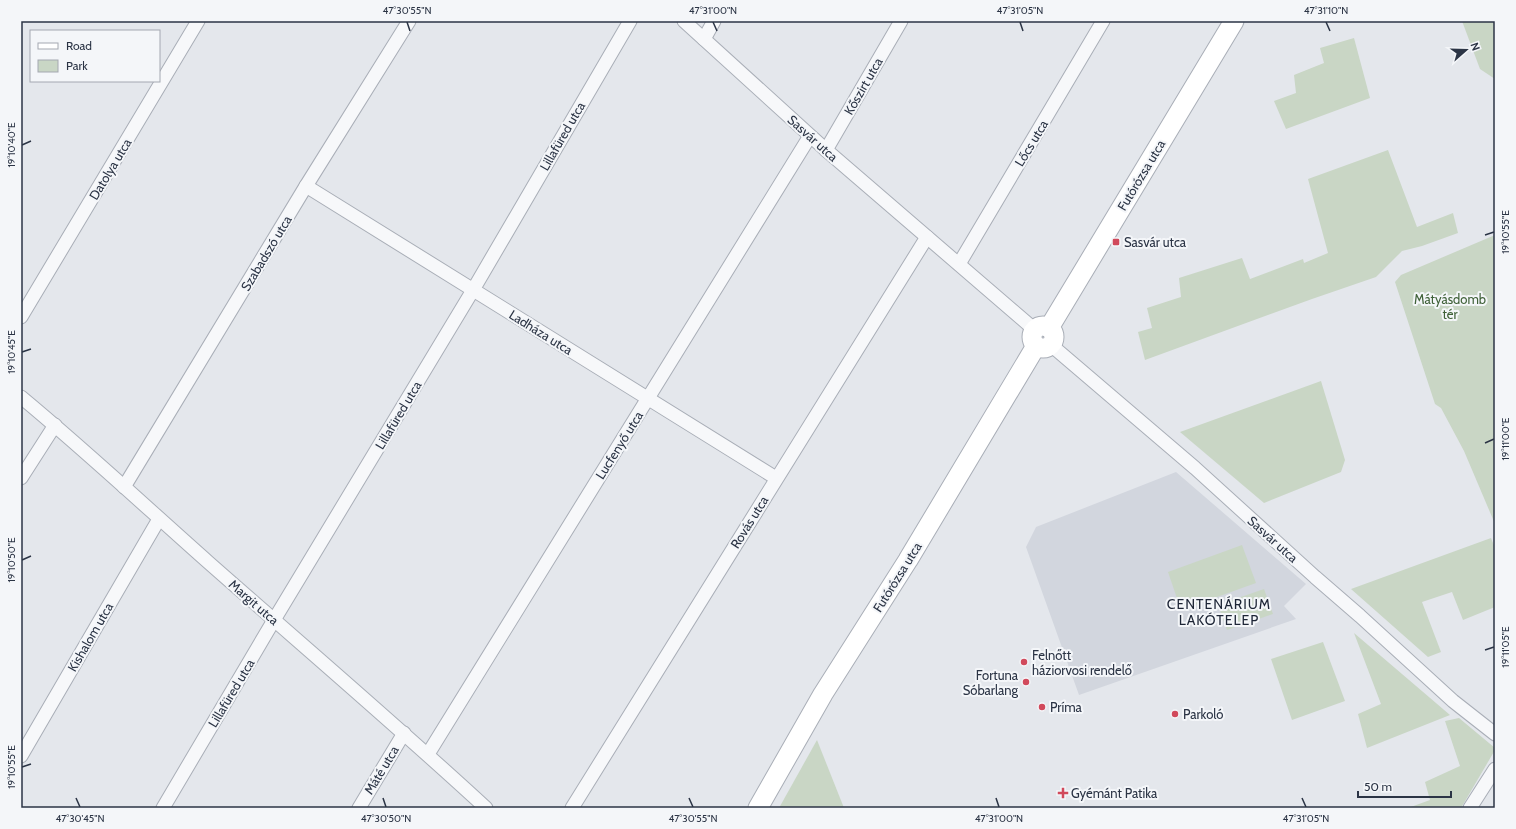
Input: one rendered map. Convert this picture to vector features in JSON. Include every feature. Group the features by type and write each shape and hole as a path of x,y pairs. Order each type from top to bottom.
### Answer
{"street":[{"name":"Datolya utca","path":"21,317 198,21"},
{"name":"Szabadszó utca","path":"124,487 306,186 410,21"},
{"name":"Lillafüred utca","path":"163,808 274,620 473,290 630,21"},
{"name":"Sasvár utca","path":"684,21 810,136 1195,468 1453,701 1495,734"},
{"path":"704,39 714,21"},
{"name":"Kőszirt utca","path":"826,150 901,21"},
{"name":"Lőcs utca","path":"959,264 1103,21"},
{"name":"Futórózsa utca","path":"758,808 823,694 908,560 1234,21"},
{"name":"Lucfenyő utca","path":"428,754 810,136"},
{"name":"Ladháza utca","path":"306,186 776,478"},
{"name":"Rovás utca","path":"572,808 927,236"},
{"name":"Margit utca","path":"21,397 55,425 159,519 428,754 486,808"},
{"path":"21,478 55,425"},
{"name":"Kishalom utca","path":"21,756 159,519"},
{"name":"Máté utca","path":"359,808 404,733"},
{"path":"1470,808 1495,769"}],"shaded area":[{"path":"1176,472 1306,584 1284,606 1296,619 1079,695 1026,547 1036,527"}],"green space":[{"path":"1462,21 1495,21 1495,79 1480,69"},
{"path":"1354,38 1370,98 1286,129 1274,101 1296,93 1294,75 1324,63 1320,48"},
{"path":"1388,150 1417,227 1453,213 1458,233 1422,246 1402,251 1376,277 1145,360 1138,332 1152,328 1147,308 1181,297 1179,278 1242,258 1250,279 1303,259 1304,263 1328,253 1308,179"},
{"name":"Mátyásdomb tér","path":"1495,235 1495,524 1464,451 1441,408 1435,404 1395,282 1401,275"},
{"path":"1321,381 1345,460 1341,472 1264,503 1180,432"},
{"path":"1491,538 1495,548 1495,607 1463,620 1452,592 1422,602 1441,652 1428,657 1351,589"},
{"path":"1242,545 1256,583 1181,610 1168,572"},
{"path":"1264,589 1273,614 1227,630 1218,605"},
{"path":"1354,633 1450,715 1367,748 1358,714 1381,704"},
{"path":"1323,642 1345,701 1292,720 1271,659"},
{"path":"1459,718 1495,748 1495,750 1461,808 1408,808 1430,800 1425,782 1460,766 1445,721"},
{"path":"817,740 844,808 779,808"}],"place":[{"name":"Sasvár utca","path":"1116,242"},
{"name":"Felnőtt háziorvosi rendelő","path":"1024,662"},
{"name":"Fortuna Sóbarlang","path":"1026,682"},
{"name":"Príma","path":"1042,707"},
{"name":"Parkoló","path":"1175,714"},
{"name":"Gyémánt Patika","path":"1063,793"}],"district":[{"name":"CENTENÁRIUM LAKÓTELEP","path":"1219,612"}]}
